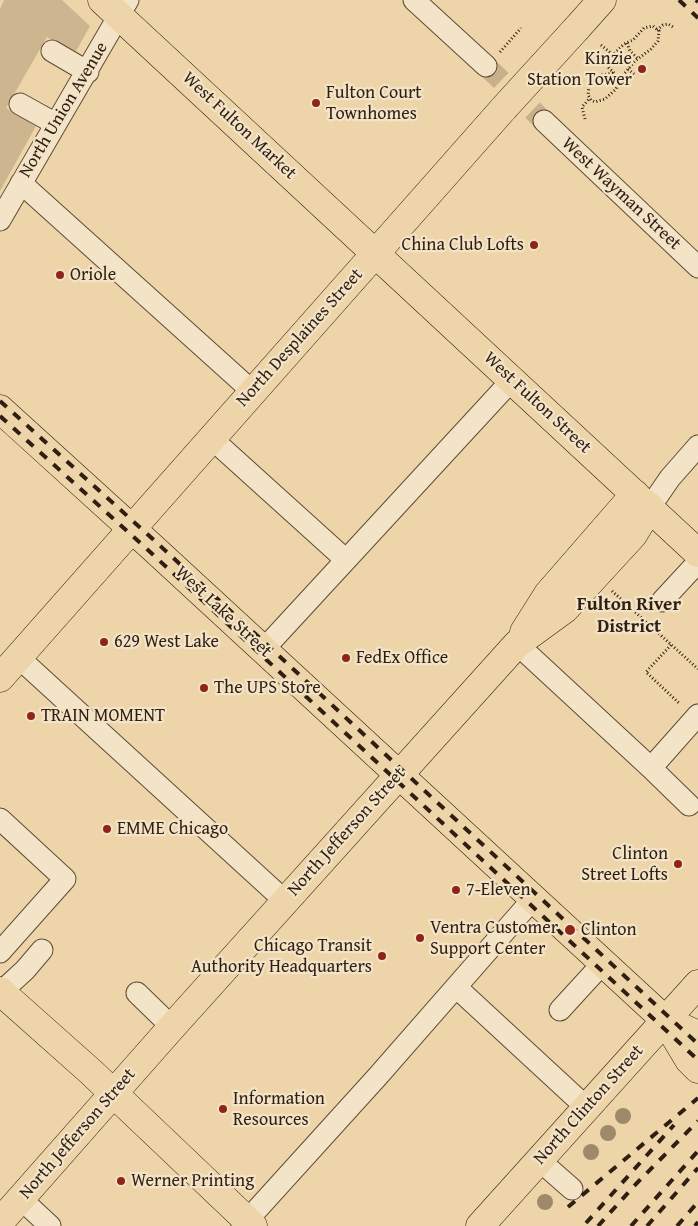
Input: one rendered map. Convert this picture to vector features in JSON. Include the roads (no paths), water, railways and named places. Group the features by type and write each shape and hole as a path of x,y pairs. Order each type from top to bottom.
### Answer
{"main road":[{"name":"North Desplaines Street","path":"0,678 210,438 602,0"},
{"name":"West Fulton Market","path":"117,5 376,252"},
{"name":"West Fulton Street","path":"376,252 698,553"},
{"name":"West Lake Street","path":"0,409 665,1020 689,1060 698,1069"},
{"name":"North Jefferson Street","path":"0,1222 172,1026 517,644 565,609 633,535 643,500"},
{"name":"North Clinton Street","path":"480,1226 698,984"},
{"path":"0,992 113,1094 248,1224"},
{"name":"West Lake Street","path":"665,1020 698,1035"}],"street":[{"path":"414,0 490,62"},
{"name":"North Union Avenue","path":"0,220 88,72 117,5"},
{"path":"52,51 88,72"},
{"path":"20,104 56,124"},
{"name":"West Wayman Street","path":"544,121 698,267"},
{"path":"21,184 252,391"},
{"path":"263,650 512,380"},
{"path":"210,438 346,560"},
{"name":"North Jefferson Street","path":"643,500 670,478 698,446"},
{"path":"662,601 698,562"},
{"path":"517,644 689,805"},
{"path":"18,657 284,901"},
{"path":"651,768 697,716"},
{"path":"0,819 65,879 0,952"},
{"path":"248,1224 533,899"},
{"path":"0,992 25,970 42,950"},
{"path":"560,1010 603,963"},
{"path":"456,987 586,1108"},
{"path":"137,993 172,1026"},
{"path":"544,1154 577,1184"},
{"path":"21,1199 50,1226"}],"tunnel":[{"path":"486,66 544,121"}],"railway":[{"path":"679,0 698,18"},
{"path":"0,401 155,541 698,1044"},
{"path":"0,416 148,550 698,1060"},
{"path":"568,1207 698,1098"},
{"path":"598,1226 698,1121"},
{"path":"586,1223 674,1125"},
{"path":"631,1226 698,1151"},
{"path":"647,1226 698,1168"},
{"path":"677,1226 698,1202"},
{"path":"695,1226 698,1222"}],"place":[{"name":"Kinzie Station Tower","path":"642,69"},
{"name":"Fulton Court Townhomes","path":"316,103"},
{"name":"China Club Lofts","path":"534,245"},
{"name":"Oriole","path":"60,275"},
{"name":"629 West Lake","path":"104,642"},
{"name":"FedEx Office","path":"346,658"},
{"name":"The UPS Store","path":"204,688"},
{"name":"TRAIN MOMENT","path":"31,716"},
{"name":"EMME Chicago","path":"107,829"},
{"name":"Clinton Street Lofts","path":"678,864"},
{"name":"7-Eleven","path":"456,890"},
{"name":"Clinton","path":"570,930"},
{"name":"Ventra Customer Support Center","path":"420,938"},
{"name":"Chicago Transit Authority Headquarters","path":"382,956"},
{"name":"Information Resources","path":"223,1109"},
{"name":"Werner Printing","path":"121,1181"}],"district":[{"name":"Fulton River District","path":"629,616"}]}
